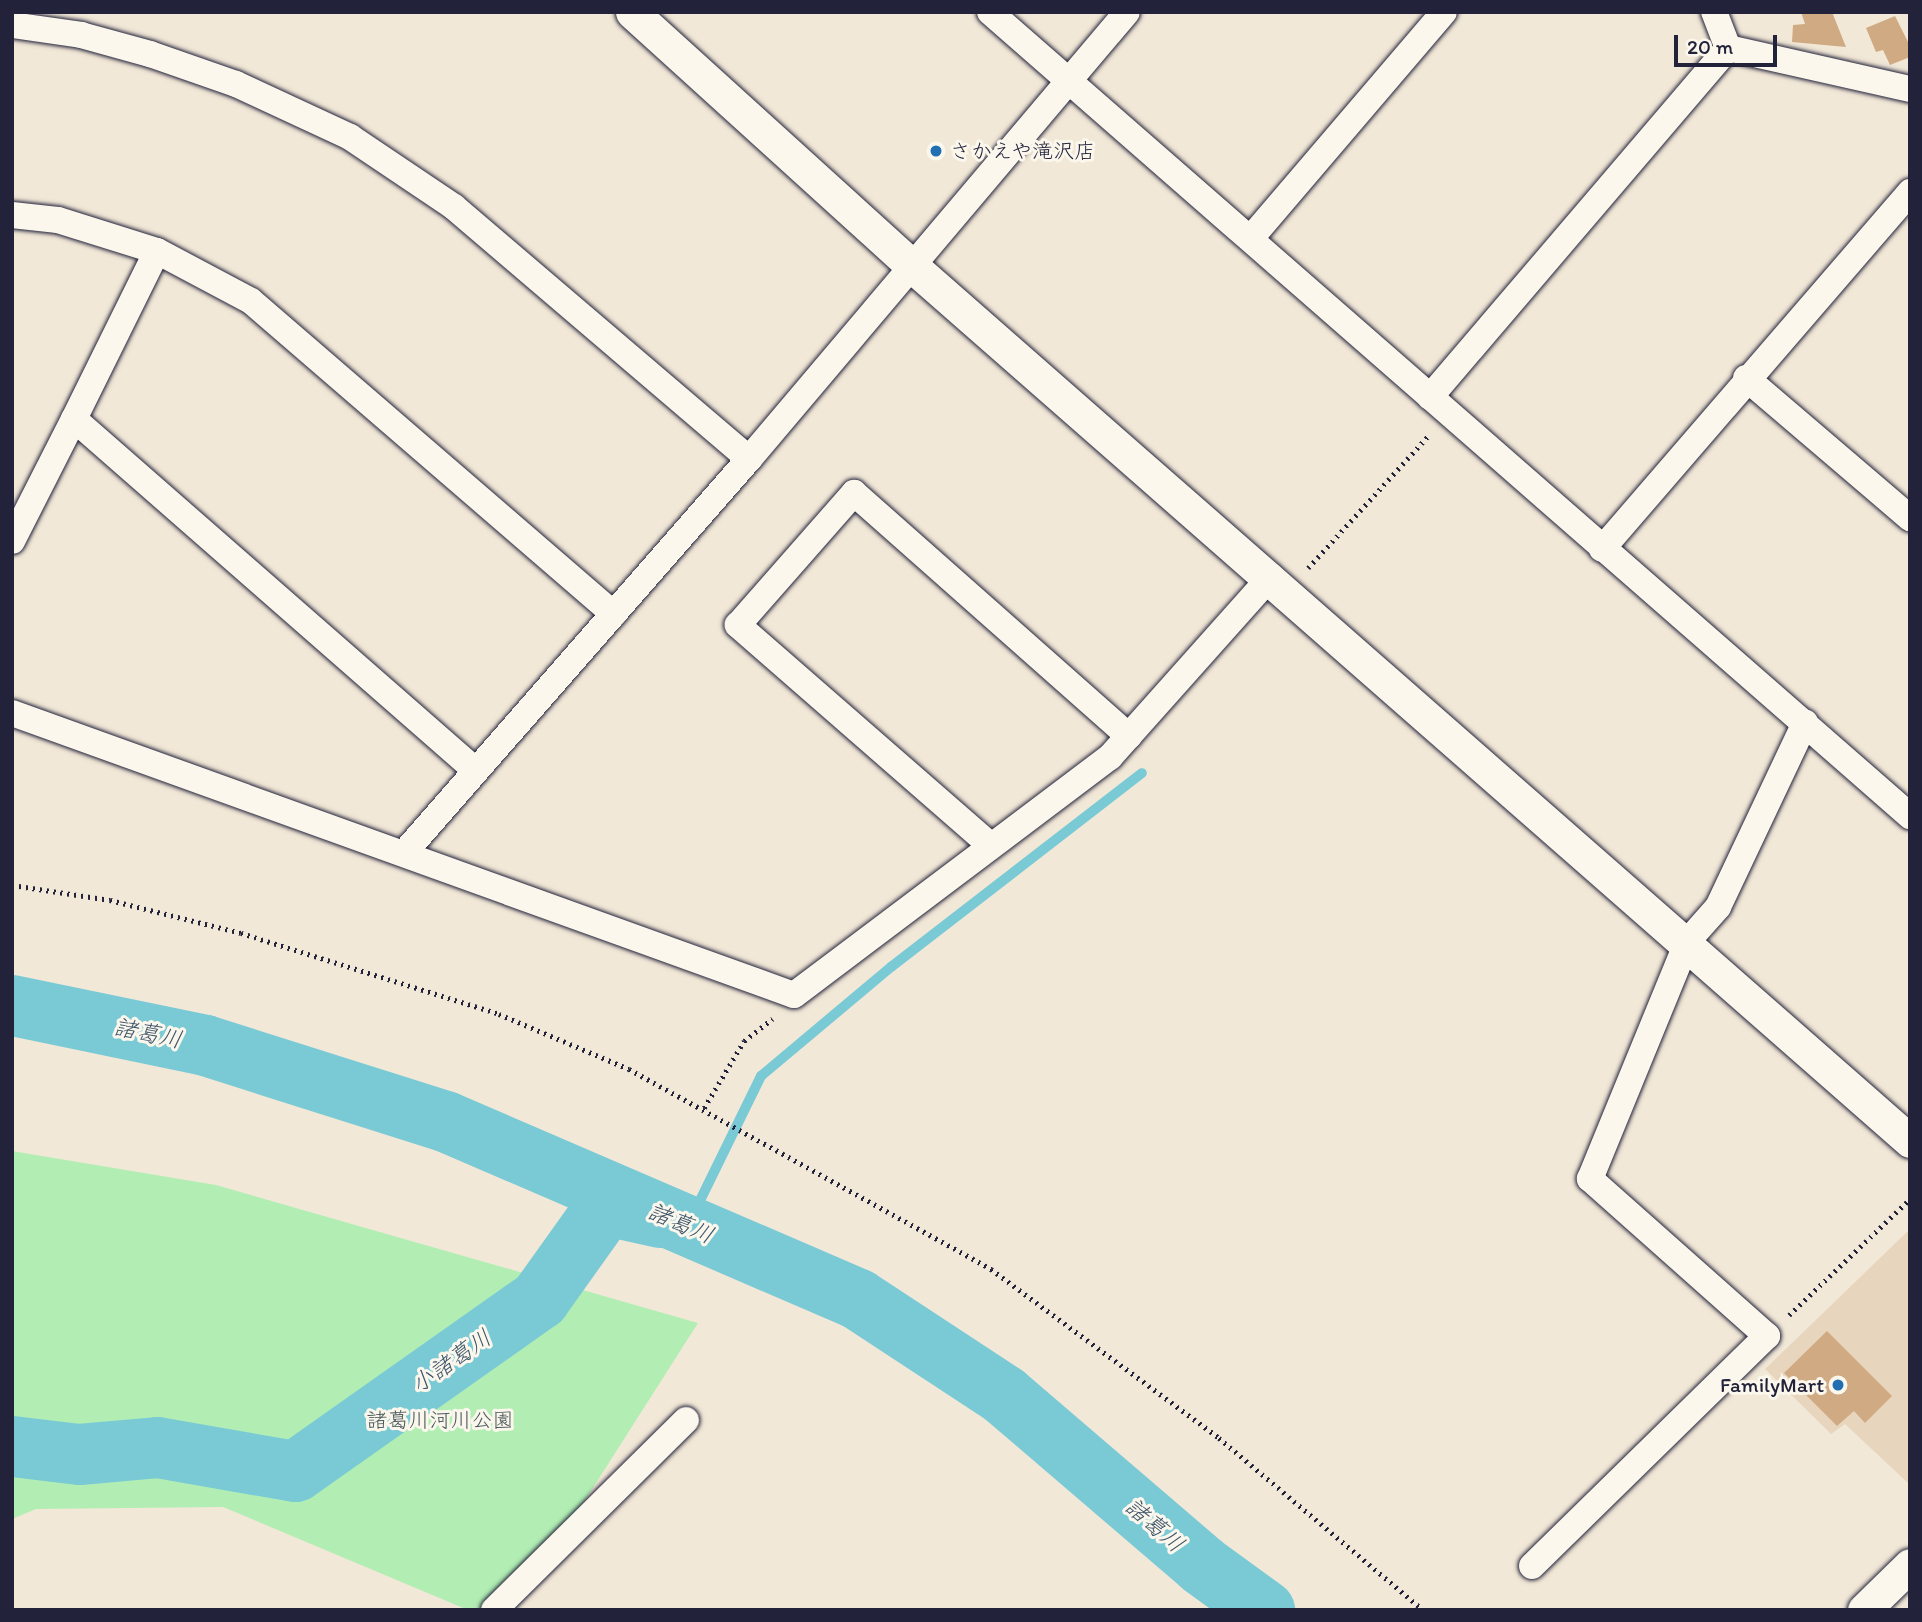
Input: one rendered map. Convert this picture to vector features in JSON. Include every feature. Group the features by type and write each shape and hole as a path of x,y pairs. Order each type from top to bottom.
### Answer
{"street":[{"path":"632,12 912,266 1688,942 1910,1141"},
{"path":"990,12 1910,816"},
{"path":"405,852 749,459 1127,12"},
{"path":"1251,238 1444,12"},
{"path":"1714,12 1728,48"},
{"path":"12,25 80,35 150,54 236,84 350,137 453,207 749,459"},
{"path":"1440,405 1728,48"},
{"path":"1728,48 1910,89"},
{"path":"1602,548 1746,378 1910,192"},
{"path":"12,215 58,220 157,251 251,301 613,614"},
{"path":"12,541 157,251"},
{"path":"1746,378 1910,518"},
{"path":"74,419 475,770"},
{"path":"990,845 738,625 854,493 1129,736"},
{"path":"12,713 405,852 794,995 1110,757 1279,584"},
{"path":"1532,1566 1767,1336 1590,1179 1688,942 1718,907 1805,723"},
{"path":"494,1610 686,1420"},
{"path":"1864,1610 1910,1565"}],"path":[{"path":"1279,584 1440,405"},
{"path":"12,885 110,900 241,933 486,1010 629,1069 991,1269 1219,1438 1423,1610"},
{"path":"703,1108 744,1041 783,1011 794,995"},
{"path":"1767,1336 1910,1199"}],"shaded area":[{"path":"1910,1229 1910,1485 1845,1424 1831,1434 1765,1369"}],"green space":[{"name":"諸葛川河川公園","path":"12,1151 216,1185 698,1323 515,1610 468,1610 223,1507 36,1509 12,1519"}],"building":[{"path":"1801,12 1832,12 1846,47 1792,42 1793,25 1805,24"},
{"path":"1895,16 1910,46 1910,57 1890,65 1883,50 1876,52 1866,28"},
{"name":"FamilyMart","path":"1827,1331 1892,1396 1865,1423 1854,1411 1837,1426 1784,1373"}],"waterway":[{"path":"689,1223 761,1076 891,967 1142,773"},
{"name":"諸葛川","path":"12,1005 205,1045 445,1121 858,1299 1004,1395 1202,1565 1264,1610"},
{"name":"小諸葛川","path":"12,1446 79,1454 157,1447 295,1471 539,1299 606,1205 660,1217"}],"place":[{"name":"さかえや滝沢店","path":"936,151"},
{"name":"FamilyMart","path":"1838,1385"}]}
